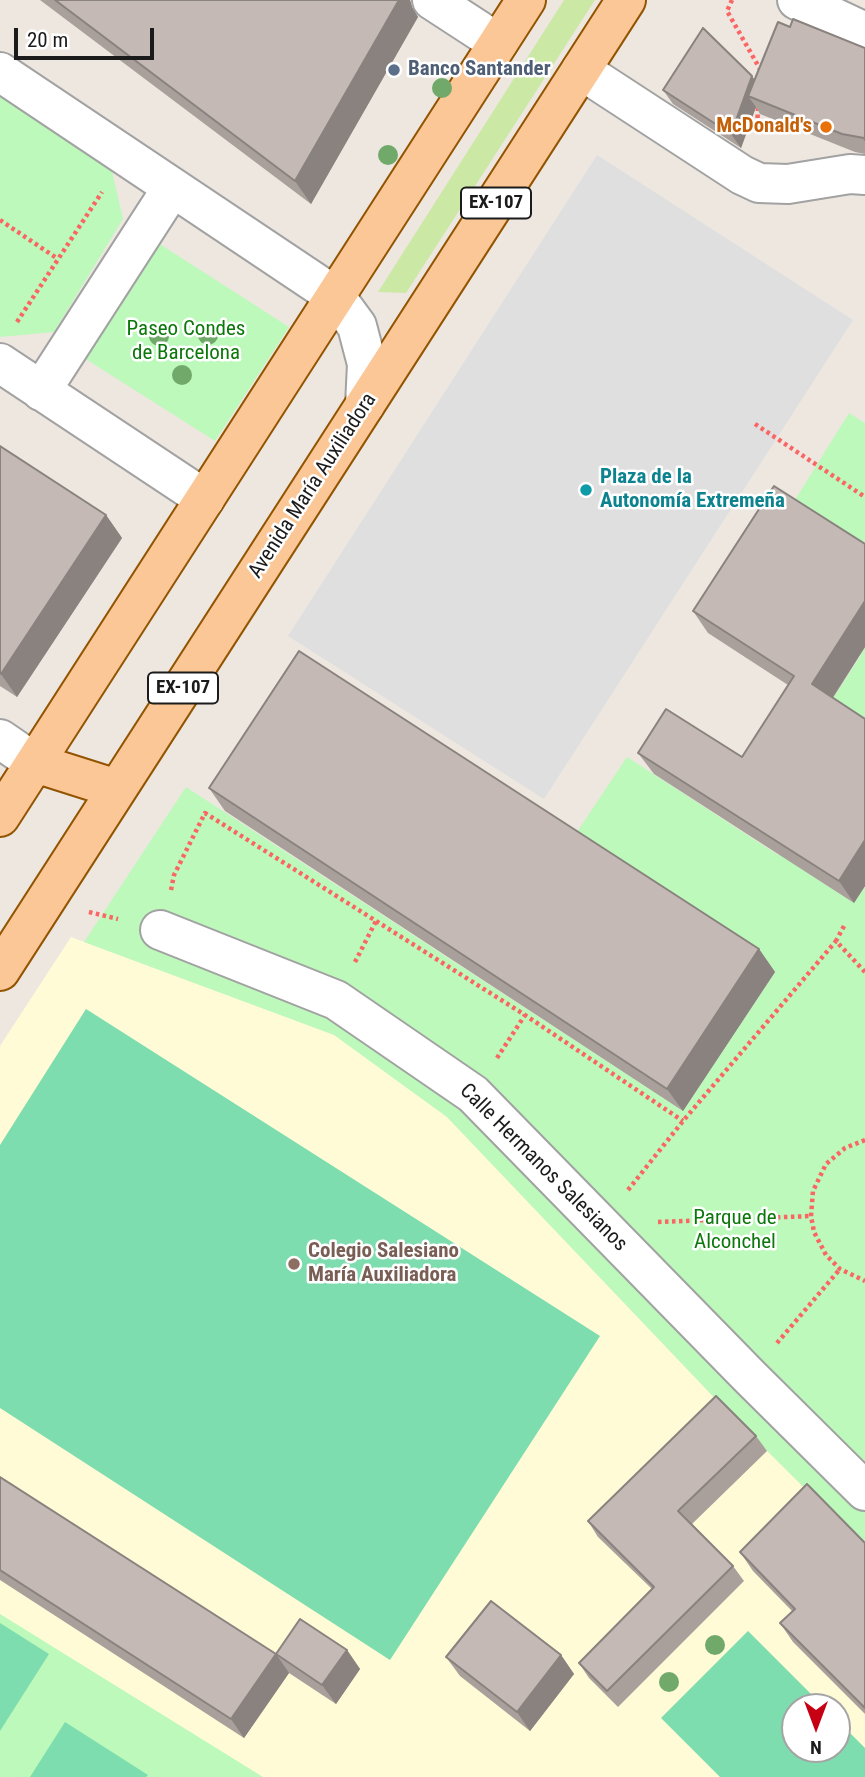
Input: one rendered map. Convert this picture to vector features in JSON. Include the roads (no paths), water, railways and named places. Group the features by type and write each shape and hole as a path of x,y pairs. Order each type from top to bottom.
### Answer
{"main road":[{"path":"0,817 526,0"},
{"name":"Avenida María Auxiliadora","path":"0,971 626,0"},
{"path":"35,763 117,789"}],"street":[{"path":"432,0 498,43"},
{"path":"797,0 865,32"},
{"path":"581,70 742,175 759,183 788,184 850,174 865,175"},
{"path":"0,72 335,296 357,326 367,364 365,405"},
{"path":"41,391 172,188"},
{"path":"0,363 205,499"},
{"path":"0,739 35,763"},
{"name":"Calle Hermanos Salesianos","path":"160,930 336,1000 474,1094 865,1491"}],"place":[{"name":"Banco Santander","path":"394,70"},
{"name":"McDonald's","path":"826,127"},
{"name":"Plaza de la Autonomía Extremeña","path":"586,490"},
{"name":"Colegio Salesiano María Auxiliadora","path":"294,1264"}],"park label":[{"name":"Paseo Condes de Barcelona","path":"186,342"},
{"name":"Parque de Alconchel","path":"735,1231"}]}
